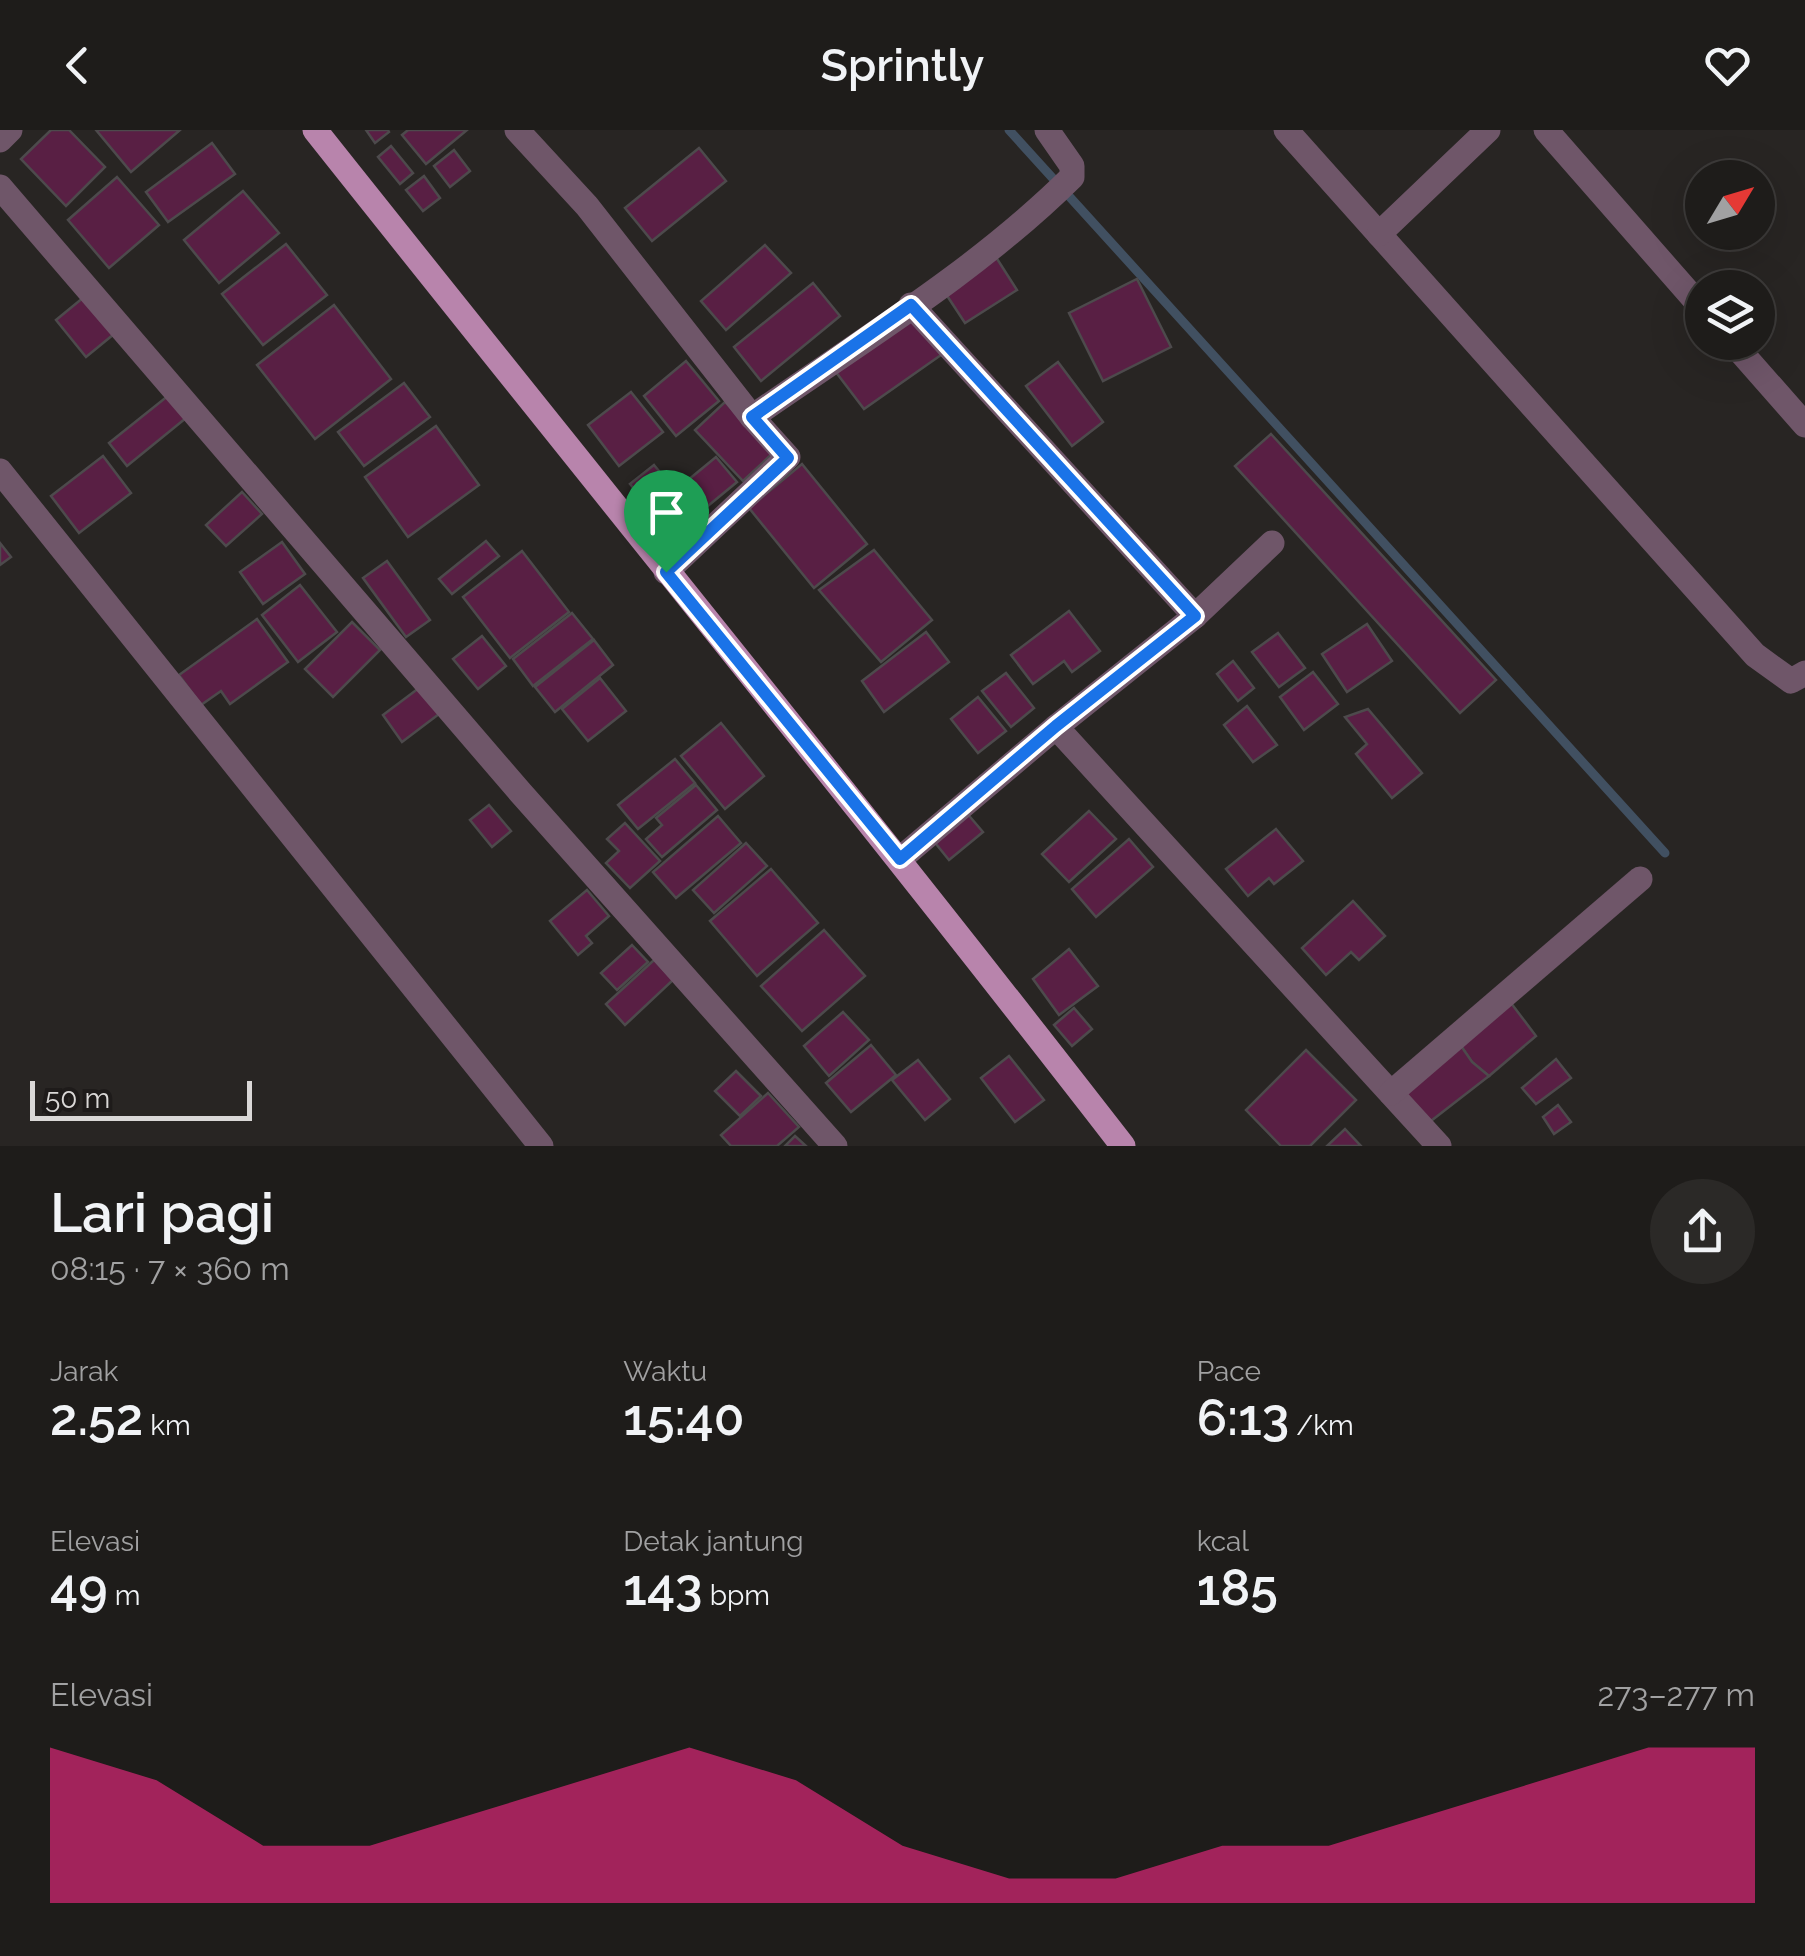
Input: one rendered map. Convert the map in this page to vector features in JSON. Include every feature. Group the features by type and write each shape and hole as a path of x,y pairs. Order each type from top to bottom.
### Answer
{"main road":[{"path":"315,130 900,859 1123,1146"}],"street":[{"path":"0,140 10,130"},
{"path":"517,130 586,206 788,458 666,572"},
{"path":"752,417 911,305 942,288 1048,201 1072,177 1072,166 1048,130"},
{"path":"1286,130 1755,655 1791,681 1805,673"},
{"path":"1379,234 1488,130"},
{"path":"1546,130 1685,289"},
{"path":"0,188 520,792 836,1146"},
{"path":"911,305 1195,616"},
{"path":"1748,360 1805,425"},
{"path":"0,472 541,1146"},
{"path":"900,859 1056,726 1195,616 1272,543"},
{"path":"1056,726 1439,1146"},
{"path":"1390,1093 1640,879"}],"building":[{"path":"51,130 69,130 105,167 66,206 21,159"},
{"path":"96,130 180,130 131,172"},
{"path":"366,130 388,130 389,132 375,143"},
{"path":"408,130 467,130 426,164 402,135"},
{"path":"212,143 235,174 168,222 146,192"},
{"path":"391,146 413,173 400,184 378,157"},
{"path":"699,148 726,181 652,241 625,208"},
{"path":"454,150 470,171 450,187 434,166"},
{"path":"424,176 440,198 423,211 406,190"},
{"path":"117,177 159,225 109,268 68,220"},
{"path":"243,191 279,233 219,283 184,240"},
{"path":"286,244 327,295 263,345 222,294"},
{"path":"765,245 791,273 726,330 701,301"},
{"path":"994,254 1017,290 965,323 942,288"},
{"path":"1137,279 1171,347 1103,381 1069,313"},
{"path":"813,283 840,316 761,381 734,347"},
{"path":"84,297 114,334 86,357 56,320"},
{"path":"334,305 391,379 315,439 257,365"},
{"path":"907,310 941,355 864,409 832,367"},
{"path":"686,361 719,401 676,436 644,396"},
{"path":"1058,362 1103,422 1072,446 1026,386"},
{"path":"404,383 430,417 364,466 338,432"},
{"path":"631,392 663,432 619,466 588,425"},
{"path":"169,395 186,418 127,466 109,443"},
{"path":"725,402 773,453 743,481 695,430"},
{"path":"436,426 479,485 408,537 365,477"},
{"path":"1271,434 1496,680 1460,713 1235,466"},
{"path":"103,456 131,493 79,533 51,496"},
{"path":"716,457 737,482 703,510 682,485"},
{"path":"802,464 867,544 814,588 749,508"},
{"path":"654,465 698,518 675,538 630,484"},
{"path":"242,492 262,514 226,546 206,525"},
{"path":"486,541 499,556 452,594 439,579"},
{"path":"282,542 305,574 263,604 240,572"},
{"path":"0,543 11,557 0,565"},
{"path":"874,550 932,620 881,662 819,590"},
{"path":"522,551 569,612 510,658 463,597"},
{"path":"387,561 430,620 406,637 363,578"},
{"path":"300,585 337,632 298,662 262,615"},
{"path":"1069,611 1100,651 1072,672 1064,661 1033,684 1011,655"},
{"path":"572,613 593,639 533,686 513,659"},
{"path":"257,619 288,662 230,704 221,691 201,705 179,675"},
{"path":"352,622 380,650 333,697 305,669"},
{"path":"1367,624 1392,661 1347,692 1322,654"},
{"path":"926,632 949,662 884,712 862,681"},
{"path":"1278,633 1305,668 1279,687 1252,652"},
{"path":"482,636 506,666 478,689 453,659"},
{"path":"594,640 613,665 555,712 535,687"},
{"path":"1233,661 1254,688 1238,701 1217,674"},
{"path":"1313,672 1338,704 1304,730 1280,697"},
{"path":"1006,673 1034,708 1011,727 982,691"},
{"path":"600,678 626,711 588,741 562,709"},
{"path":"419,688 439,714 402,742 383,715"},
{"path":"978,697 1006,731 978,753 951,719"},
{"path":"1247,706 1277,745 1253,762 1224,725"},
{"path":"1368,709 1422,773 1392,798 1356,754 1367,744 1345,717"},
{"path":"721,723 764,776 725,809 681,756"},
{"path":"675,759 695,783 638,829 618,805"},
{"path":"696,785 717,810 662,857 646,839 662,825 656,818"},
{"path":"489,805 511,831 492,847 470,820"},
{"path":"965,811 983,832 949,860 932,839"},
{"path":"1089,811 1116,839 1069,882 1042,854"},
{"path":"718,816 741,843 676,898 653,872"},
{"path":"625,823 660,861 630,888 606,863 619,851 607,839"},
{"path":"1276,829 1303,861 1274,884 1269,878 1248,896 1226,869"},
{"path":"1129,839 1153,867 1096,917 1072,889"},
{"path":"746,843 767,866 714,913 693,890"},
{"path":"771,869 818,923 757,976 710,921"},
{"path":"587,890 609,916 586,936 592,943 578,955 550,921"},
{"path":"1353,901 1385,936 1359,960 1351,952 1326,975 1302,948"},
{"path":"824,930 865,976 802,1031 761,986"},
{"path":"632,945 648,962 617,990 601,973"},
{"path":"1069,949 1098,986 1059,1015 1033,979"},
{"path":"654,960 673,980 625,1025 606,1004"},
{"path":"1511,1003 1536,1036 1489,1076 1472,1062 1459,1043"},
{"path":"1074,1008 1092,1029 1072,1046 1054,1025"},
{"path":"843,1012 869,1040 829,1076 804,1046"},
{"path":"1459,1043 1472,1062 1489,1076 1427,1124 1399,1094"},
{"path":"871,1045 896,1075 851,1112 826,1083"},
{"path":"1306,1050 1356,1100 1310,1146 1281,1146 1246,1110"},
{"path":"1009,1056 1044,1100 1015,1122 981,1078"},
{"path":"1556,1059 1571,1078 1536,1104 1522,1088"},
{"path":"918,1060 950,1099 925,1120 892,1080"},
{"path":"736,1071 761,1096 740,1116 715,1091"},
{"path":"768,1093 799,1127 777,1146 731,1146 721,1135"},
{"path":"1558,1105 1571,1122 1554,1134 1543,1117"},
{"path":"1345,1129 1361,1146 1327,1146"},
{"path":"795,1136 806,1146 785,1146"}],"waterway":[{"path":"1009,130 1665,853"}],"route":[{"path":"911,305 1195,616 1056,726 900,859 666,572 788,458 752,417 911,305"}]}
